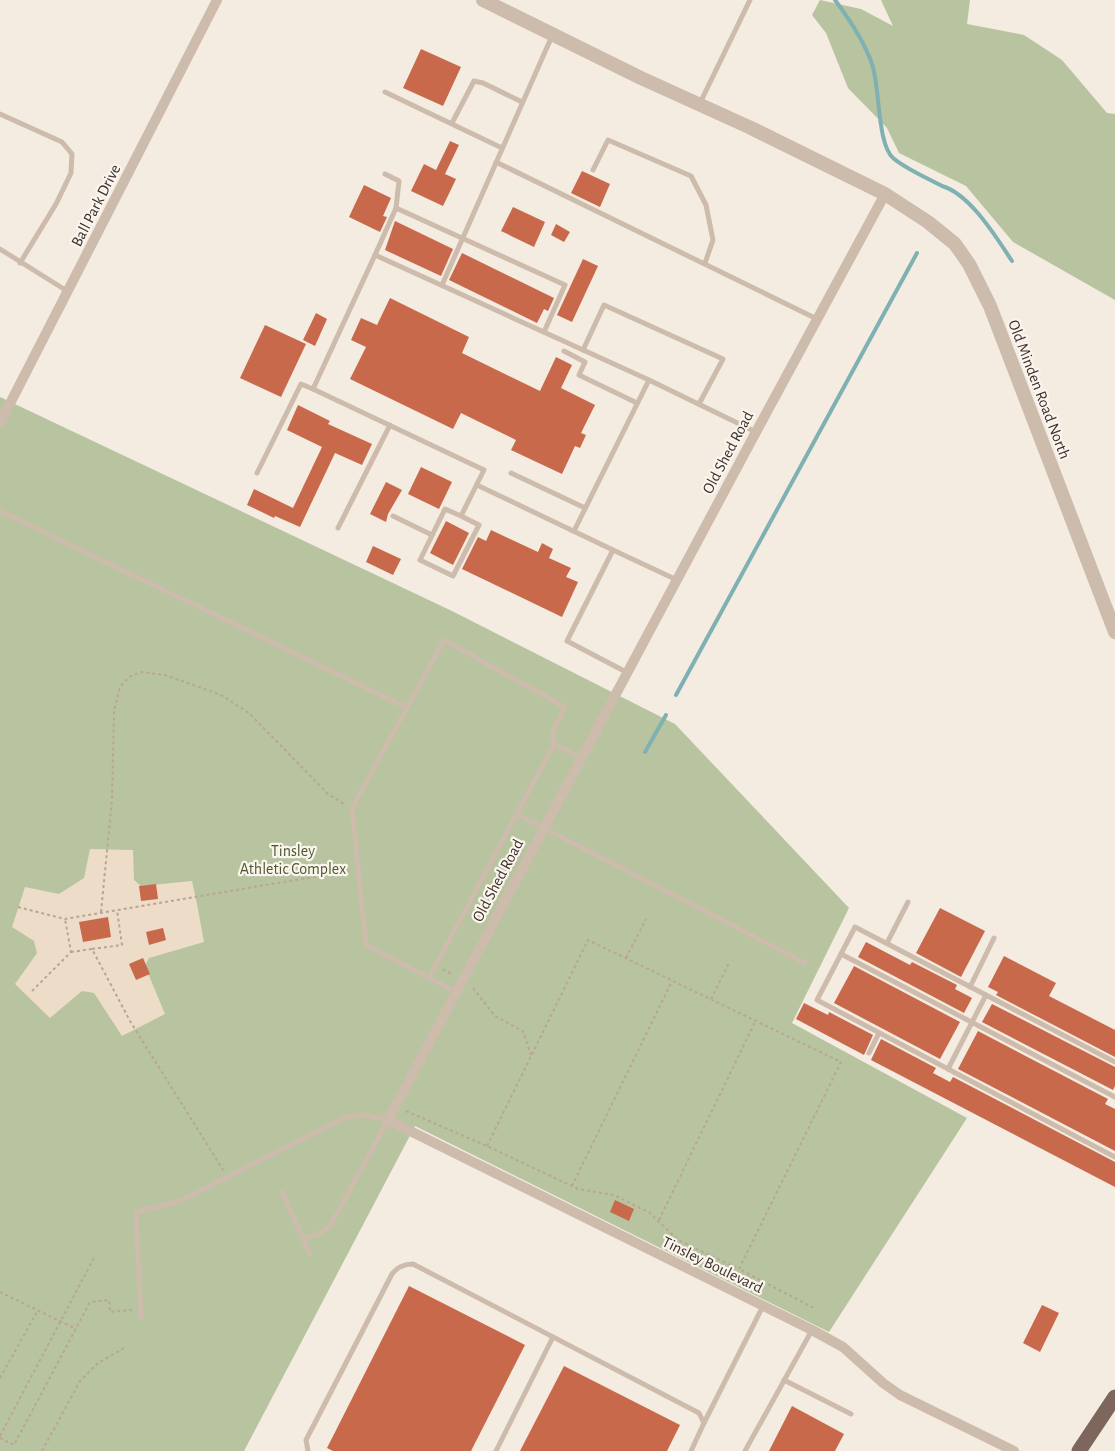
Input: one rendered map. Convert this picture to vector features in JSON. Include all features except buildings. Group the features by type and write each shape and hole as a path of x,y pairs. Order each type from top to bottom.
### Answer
{"main road":[{"path":"1079,1451 1115,1397"}],"street":[{"name":"Ball Park Drive","path":"0,423 217,0"},
{"path":"483,0 885,194"},
{"name":"Old Shed Road","path":"388,1120 885,194"},
{"name":"Old Minden Road North","path":"885,194 928,222 955,244 969,264 990,306 1115,632"},
{"name":"Tinsley Boulevard","path":"388,1120 812,1330 843,1347 900,1395 1014,1451"}],"lane":[{"path":"699,105 750,0"},
{"path":"442,285 553,34"},
{"path":"452,123 474,81 522,102"},
{"path":"385,92 502,148"},
{"path":"0,114 62,142 72,154 70,172 56,204 20,263"},
{"path":"593,170 608,140 691,176 706,206 712,240 705,263"},
{"path":"496,162 817,319"},
{"path":"313,389 396,208 399,181 385,174"},
{"path":"396,208 566,285 544,332"},
{"path":"0,249 67,291"},
{"path":"375,255 649,380 756,432"},
{"path":"583,350 604,305 723,359 699,404"},
{"path":"564,351 585,362 579,375 637,403"},
{"path":"574,531 649,380"},
{"path":"257,473 301,384 484,470 461,516"},
{"path":"338,528 390,425"},
{"path":"511,473 585,508"},
{"path":"477,485 678,580"},
{"path":"446,509 461,516 479,525 453,576 420,560 446,509"},
{"path":"0,512 406,707"},
{"path":"393,516 432,535"},
{"path":"614,550 567,641 628,673"},
{"path":"429,978 554,744 553,731 565,707 444,640 352,808 366,945 429,978 456,992"},
{"path":"554,744 581,759"},
{"path":"517,814 805,963"},
{"path":"887,943 908,902"},
{"path":"1115,1062 855,927 817,1000 1115,1157"},
{"path":"970,987 994,938"},
{"path":"841,954 1115,1097"},
{"path":"948,1069 986,995"},
{"path":"869,1053 879,1033"},
{"path":"141,1318 136,1212 180,1201 346,1117 364,1115 388,1120 330,1226 318,1234 303,1239"},
{"path":"282,1192 310,1254"},
{"path":"308,1451 306,1440 392,1274 399,1267 413,1264 699,1413 704,1423"},
{"path":"691,1451 763,1306"},
{"path":"745,1451 812,1330"},
{"path":"496,1451 553,1337"},
{"path":"784,1380 851,1414"}],"path":[{"path":"101,912 112,800 114,711 120,687 129,676 141,672 165,675 220,695 249,713 333,798 352,808"},
{"path":"18,907 65,919 359,869"},
{"path":"32,991 70,952 122,945 117,910"},
{"path":"65,919 70,952"},
{"path":"626,958 646,920"},
{"path":"487,1146 588,940 841,1062 739,1269"},
{"path":"92,949 130,1021 228,1178"},
{"path":"711,999 729,963"},
{"path":"436,966 470,984 495,1016 522,1031 531,1055"},
{"path":"572,1186 672,981"},
{"path":"659,1220 755,1022"},
{"path":"395,1107 487,1146 572,1186 615,1195 650,1213 678,1240 816,1309"},
{"path":"95,1256 0,1437 14,1445 90,1302 109,1300 110,1312 141,1309"},
{"path":"0,1292 76,1329"},
{"path":"0,1378 38,1310"},
{"path":"42,1451 80,1381 98,1363 126,1347"}],"green space":[{"path":"820,0 861,9 893,26 881,0 970,0 967,24 1024,35 1062,60 1107,113 1115,114 1115,300 1013,242 966,186 899,153 887,128 848,88 826,33 812,15"},
{"name":"Tinsley Athletic Complex","path":"0,397 452,611 675,724 849,908 792,1023 967,1118 829,1332 415,1126 244,1451 0,1451"}],"shaded area":[{"path":"90,849 133,850 134,880 141,886 192,881 204,942 149,958 145,966 165,1014 122,1036 94,993 82,991 50,1018 15,984 37,953 34,941 12,927 25,887 59,894 84,878"}],"waterway":[{"path":"835,0 856,31 872,64 881,128 888,151 904,166 962,198 982,218 1012,261"},
{"path":"676,695 917,253"},
{"path":"645,752 666,715"}]}
